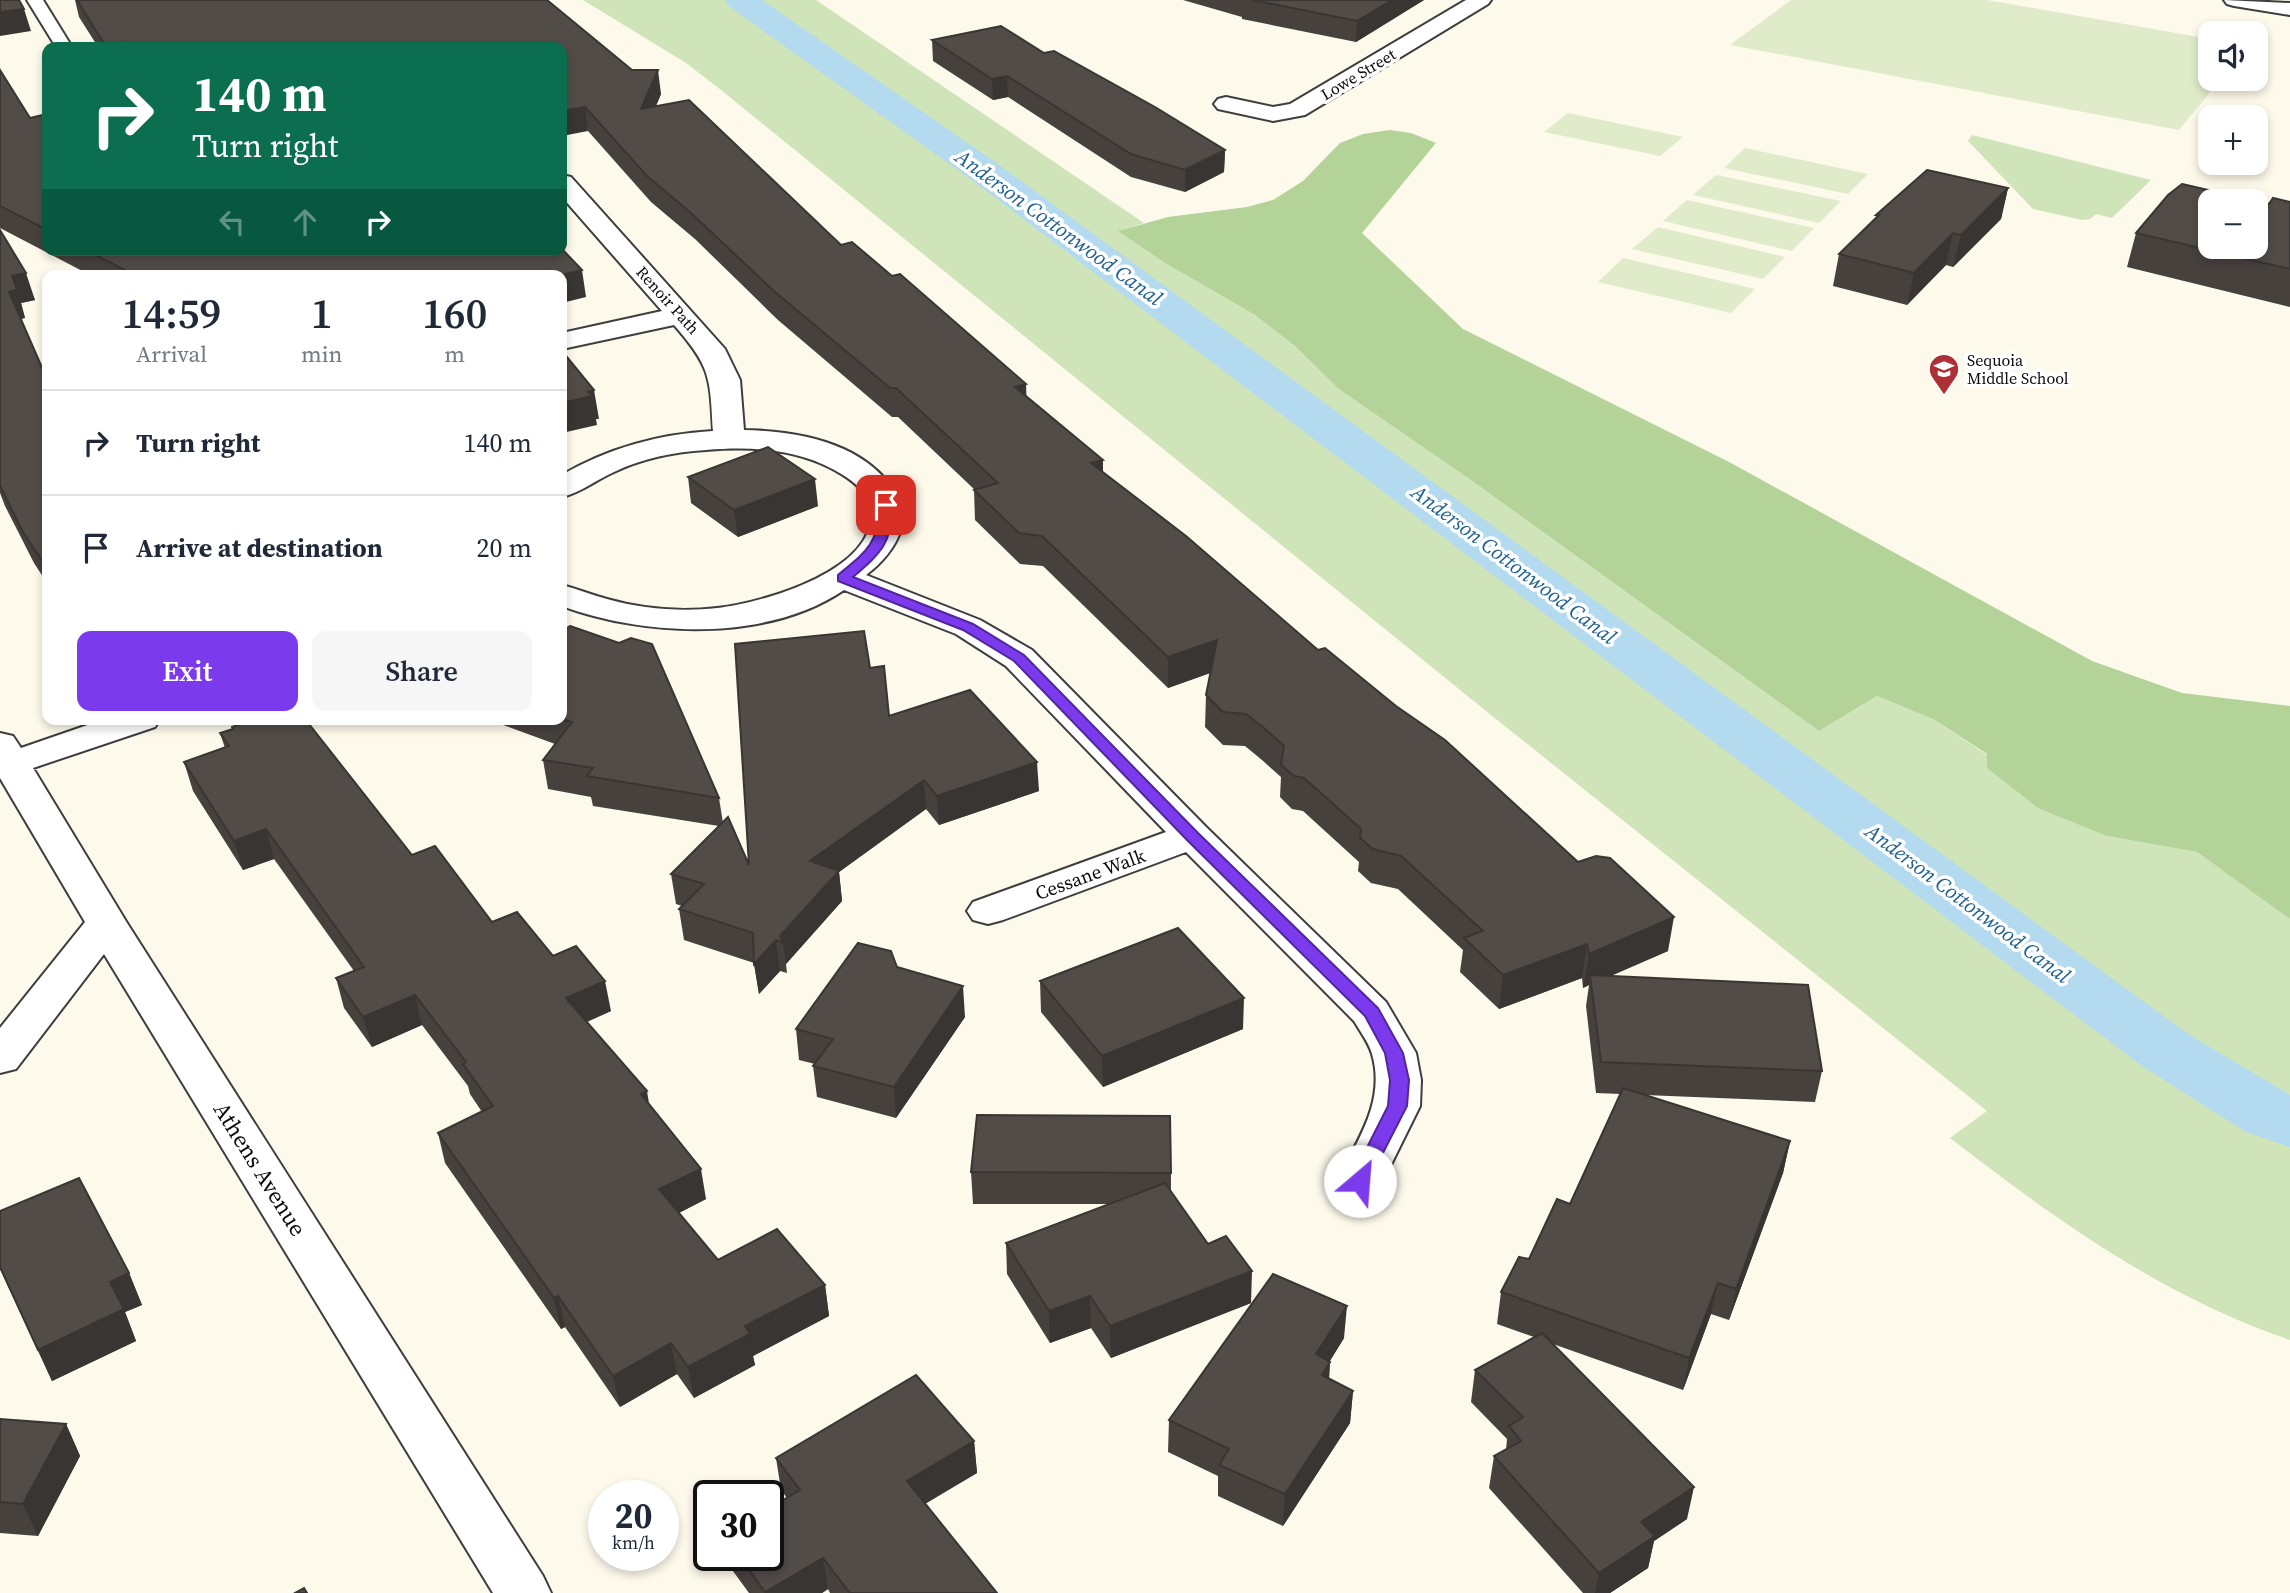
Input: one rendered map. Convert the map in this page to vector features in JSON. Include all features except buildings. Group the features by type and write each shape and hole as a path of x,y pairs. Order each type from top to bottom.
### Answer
{"street":[{"name":"Lowe Street","path":"1226,104 1273,114 1297,110 1477,0"},
{"path":"2235,0 2290,9"},
{"name":"Renoir Path","path":"567,188 711,349 725,380 729,439"},
{"path":"567,340 681,315"},
{"path":"567,485 586,472 641,452 690,442 729,439 774,441 815,450 849,464 873,482 886,505 886,530 871,555 843,578 812,595 774,608 733,617 648,619 609,612 567,597"},
{"path":"843,578 968,627 1019,658 1192,836 1371,1012 1394,1053 1399,1080 1397,1106 1360,1181"},
{"path":"4,758 121,725"},
{"name":"Athens Avenue","path":"4,758 523,1593"},
{"name":"Cessane Walk","path":"988,911 1192,836"},
{"path":"0,1058 106,923"}],"lane":[{"path":"35,0 61,42"}],"green space":[{"path":"583,0 816,0 1144,223 1119,231 1165,263 1255,315 1295,346 1340,389 1819,731 1877,696 1935,720 1987,755 1987,768 2107,836 2197,852 2283,913 2290,919 2290,1340 2198,1302 2154,1279 2070,1226 1950,1138 1987,1111 1486,711 721,90 686,63"},
{"path":"1791,0 1987,0 2198,37 2198,91 2211,91 2179,130 1730,45"},
{"path":"1568,113 1683,137 1660,156 1544,132"},
{"path":"1390,130 1411,133 1436,143 1362,233 1463,329 1731,463 2092,661 2182,693 2290,706 2290,919 2197,852 2107,836 2038,808 1987,768 1987,754 1935,720 1877,696 1819,731 1468,478 1339,389 1295,346 1255,315 1165,263 1118,231 1168,217 1247,207 1273,200 1303,181 1340,143 1363,134"},
{"path":"1972,135 2151,180 2112,218 2096,214 2090,219 2082,220 2033,209 1968,141"},
{"path":"1745,148 1868,174 1848,194 1724,168"},
{"path":"1716,175 1841,201 1819,223 1693,195"},
{"path":"1687,200 1814,228 1792,251 1663,221"},
{"path":"1658,227 1785,257 1763,279 1632,249"},
{"path":"1623,258 1755,289 1731,313 1598,282"}],"waterway":[{"name":"Anderson Cottonwood Canal","path":"741,0 982,170 2165,1050 2270,1115 2290,1123"}],"place":[{"name":"Sequoia Middle School","path":"1944,396"}],"route":[{"path":"886,505 886,530 871,555 843,578 968,627 1019,658 1192,836 1371,1012 1394,1053 1399,1080 1397,1106 1360,1181"}]}
